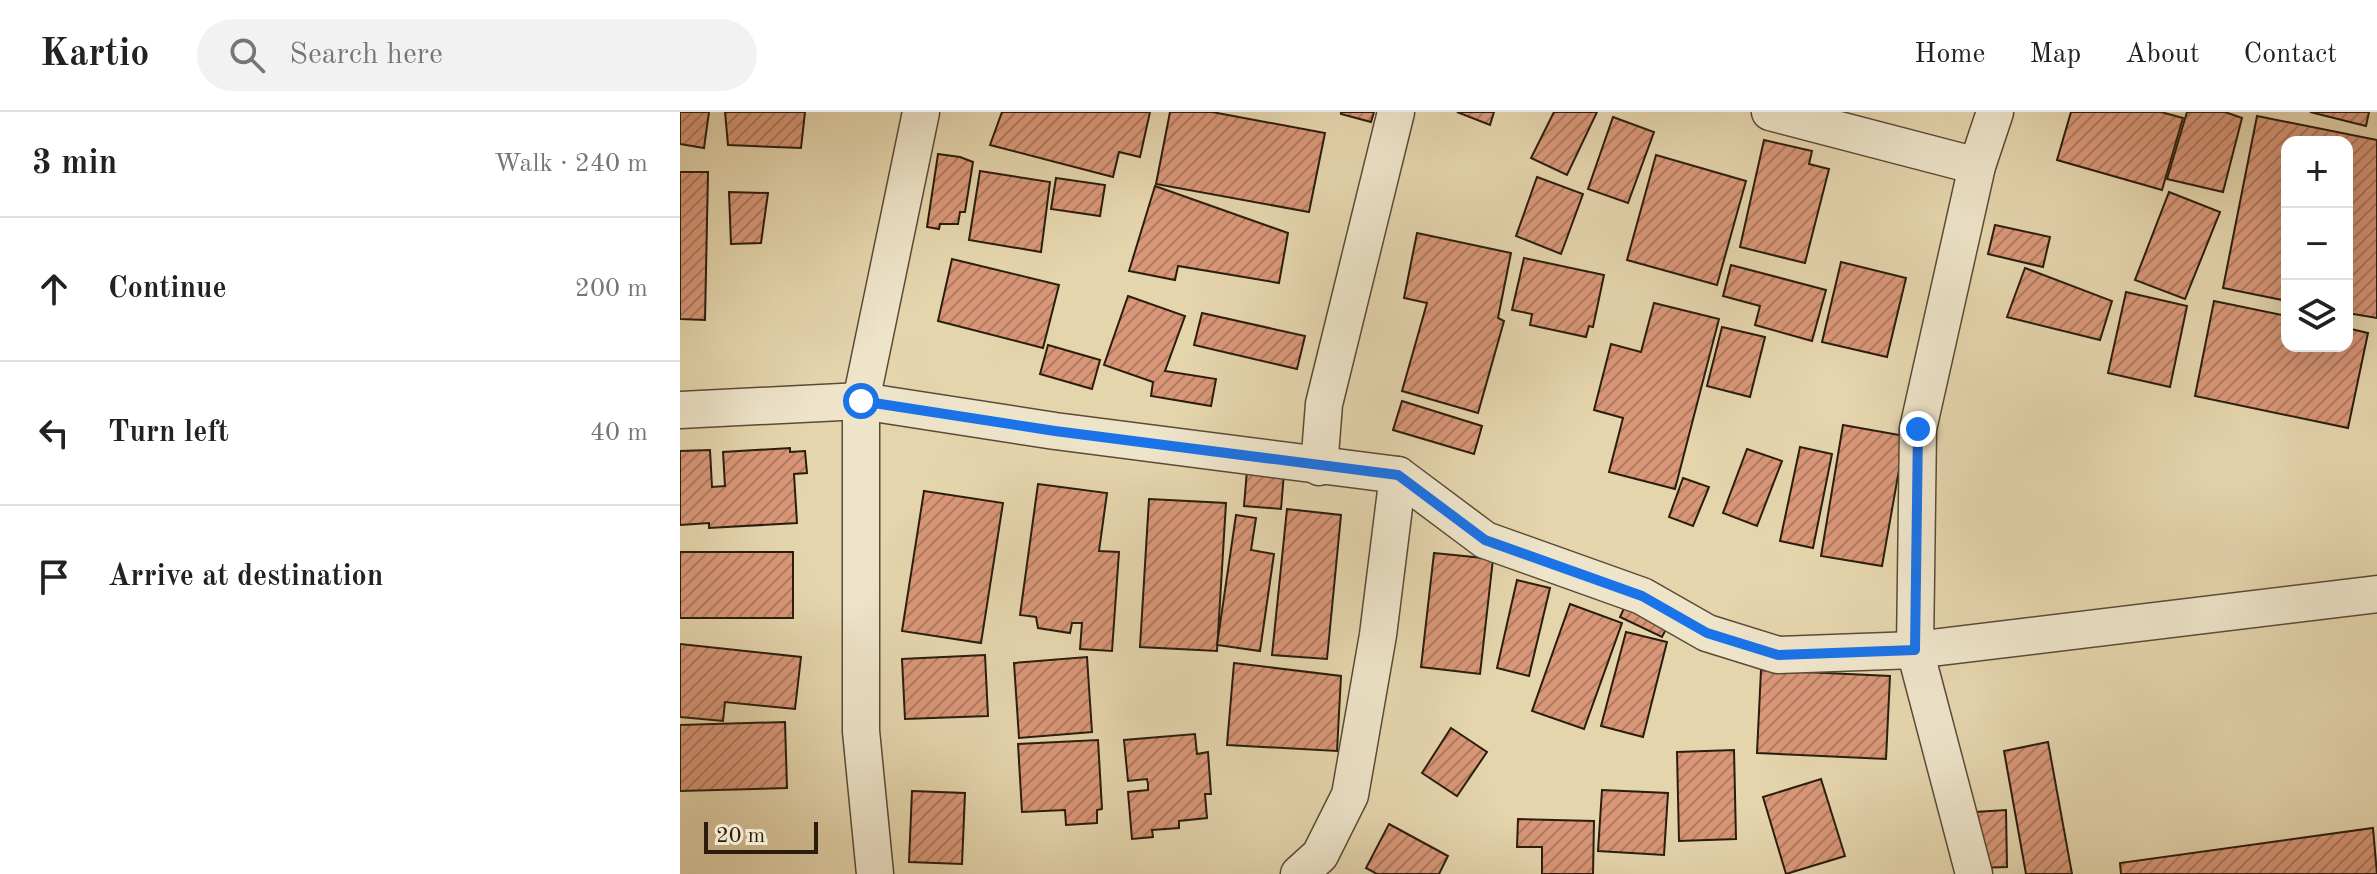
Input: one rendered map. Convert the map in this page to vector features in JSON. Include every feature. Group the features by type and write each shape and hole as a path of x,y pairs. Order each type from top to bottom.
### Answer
{"street":[{"path":"875,874 861,731 861,401 921,112"},
{"path":"1319,467 1324,404 1396,112"},
{"path":"1770,112 1977,166"},
{"path":"1974,874 1915,650 1918,429 1977,166 1995,112"},
{"path":"680,410 861,401 1055,431 1398,475 1485,540 1642,596 1707,633 1778,655 1915,650 2377,594"},
{"path":"1299,874 1320,855 1350,795 1378,635 1398,475"}],"building":[{"path":"680,112 709,112 704,148 680,144"},
{"path":"725,112 805,112 801,148 728,145"},
{"path":"1002,112 1150,112 1140,157 1119,152 1113,177 990,145"},
{"path":"1170,112 1212,112 1325,133 1309,212 1156,184"},
{"path":"1341,112 1374,112 1371,122"},
{"path":"1457,112 1494,112 1490,125"},
{"path":"1554,112 1597,112 1567,175 1531,158"},
{"path":"2071,112 2161,112 2183,118 2162,190 2057,160"},
{"path":"2187,112 2225,112 2242,118 2223,192 2167,179"},
{"path":"2310,112 2369,112 2366,126"},
{"path":"2257,116 2377,140 2377,318 2353,314 2353,136 2281,136 2281,300 2223,288"},
{"path":"1613,117 1654,132 1628,203 1588,189"},
{"path":"1764,140 1812,151 1809,164 1829,169 1805,263 1740,247"},
{"path":"938,154 973,162 965,212 960,212 958,224 940,224 939,229 927,227"},
{"path":"1656,155 1746,181 1717,285 1627,260"},
{"path":"980,171 1050,182 1041,252 969,240"},
{"path":"680,172 708,172 705,320 680,319"},
{"path":"1537,177 1583,194 1561,254 1516,236"},
{"path":"1056,178 1105,185 1100,216 1051,209"},
{"path":"1155,186 1288,233 1279,283 1178,266 1175,280 1129,271"},
{"path":"729,192 768,193 761,243 731,244"},
{"path":"2169,192 2220,212 2185,299 2135,280"},
{"path":"1995,225 2050,237 2043,267 1988,254"},
{"path":"1417,233 1511,253 1498,318 1504,321 1478,413 1402,391 1427,303 1404,298"},
{"path":"1524,258 1604,275 1593,327 1589,326 1586,337 1530,325 1532,314 1512,310"},
{"path":"952,259 1059,285 1043,348 938,321"},
{"path":"1841,262 1906,278 1887,357 1822,342"},
{"path":"1731,265 1826,290 1812,341 1755,325 1760,306 1723,296"},
{"path":"2025,268 2112,301 2100,340 2007,317"},
{"path":"2126,292 2187,306 2170,387 2108,373"},
{"path":"1128,296 1185,316 1165,371 1216,379 1211,406 1151,396 1153,382 1104,365"},
{"path":"2214,301 2281,315 2281,352 2353,352 2353,329 2368,333 2348,428 2195,396"},
{"path":"1654,303 1719,319 1675,489 1609,472 1623,418 1594,410 1611,344 1641,352"},
{"path":"1202,313 1305,336 1297,369 1194,345"},
{"path":"1722,327 1765,337 1750,397 1707,386"},
{"path":"1048,345 1100,360 1092,389 1040,374"},
{"path":"1402,401 1482,426 1474,454 1393,430"},
{"path":"1843,425 1905,436 1882,566 1821,556"},
{"path":"1800,447 1832,454 1813,548 1780,541"},
{"path":"790,448 790,452 805,451 807,473 794,474 797,523 709,528 709,523 680,525 680,451 710,450 712,487 725,486 723,452"},
{"path":"1747,449 1782,461 1757,526 1723,513"},
{"path":"1248,458 1285,461 1281,509 1244,506"},
{"path":"1683,478 1709,487 1693,526 1669,517"},
{"path":"1038,484 1107,493 1099,551 1119,552 1112,651 1080,649 1082,623 1072,623 1070,633 1038,628 1036,617 1020,615"},
{"path":"924,491 1003,503 981,643 902,631"},
{"path":"1149,499 1226,503 1217,651 1140,647"},
{"path":"1287,509 1341,515 1327,659 1272,655"},
{"path":"1236,515 1256,518 1251,550 1274,554 1260,651 1217,645"},
{"path":"680,552 793,552 793,618 680,618"},
{"path":"1434,553 1493,559 1480,674 1421,667"},
{"path":"1517,580 1550,588 1529,676 1497,668"},
{"path":"1633,589 1676,609 1662,637 1620,617"},
{"path":"1570,604 1622,623 1584,729 1532,711"},
{"path":"1626,632 1667,642 1643,737 1601,726"},
{"path":"680,644 801,657 795,709 725,702 723,721 680,717"},
{"path":"985,655 988,716 905,719 902,659"},
{"path":"1087,657 1092,732 1019,738 1014,663"},
{"path":"1234,663 1341,676 1337,751 1227,745"},
{"path":"1761,670 1890,676 1886,759 1757,753"},
{"path":"785,722 787,788 680,791 680,725"},
{"path":"1451,728 1487,752 1457,796 1422,773"},
{"path":"1195,734 1197,754 1208,752 1211,794 1205,794 1207,818 1179,821 1179,828 1152,830 1153,837 1132,839 1128,792 1148,790 1148,784 1147,779 1128,781 1124,740"},
{"path":"1098,740 1102,809 1097,810 1097,823 1066,825 1065,810 1022,812 1018,744"},
{"path":"2048,742 2072,874 2026,874 2004,751"},
{"path":"1734,750 1736,839 1679,841 1677,752"},
{"path":"1821,779 1845,856 1786,874 1763,797"},
{"path":"1602,790 1668,793 1664,855 1598,851"},
{"path":"912,791 965,793 962,864 909,862"},
{"path":"2006,810 2007,867 1976,868 1975,812"},
{"path":"1518,819 1594,821 1593,874 1542,874 1542,847 1517,847"},
{"path":"1389,824 1448,856 1439,874 1377,874 1366,868"},
{"path":"2373,828 2377,874 2121,874 2120,863"}],"route":[{"path":"861,401 1055,431 1398,475 1485,540 1642,596 1707,633 1778,655 1915,650 1918,429"}]}
